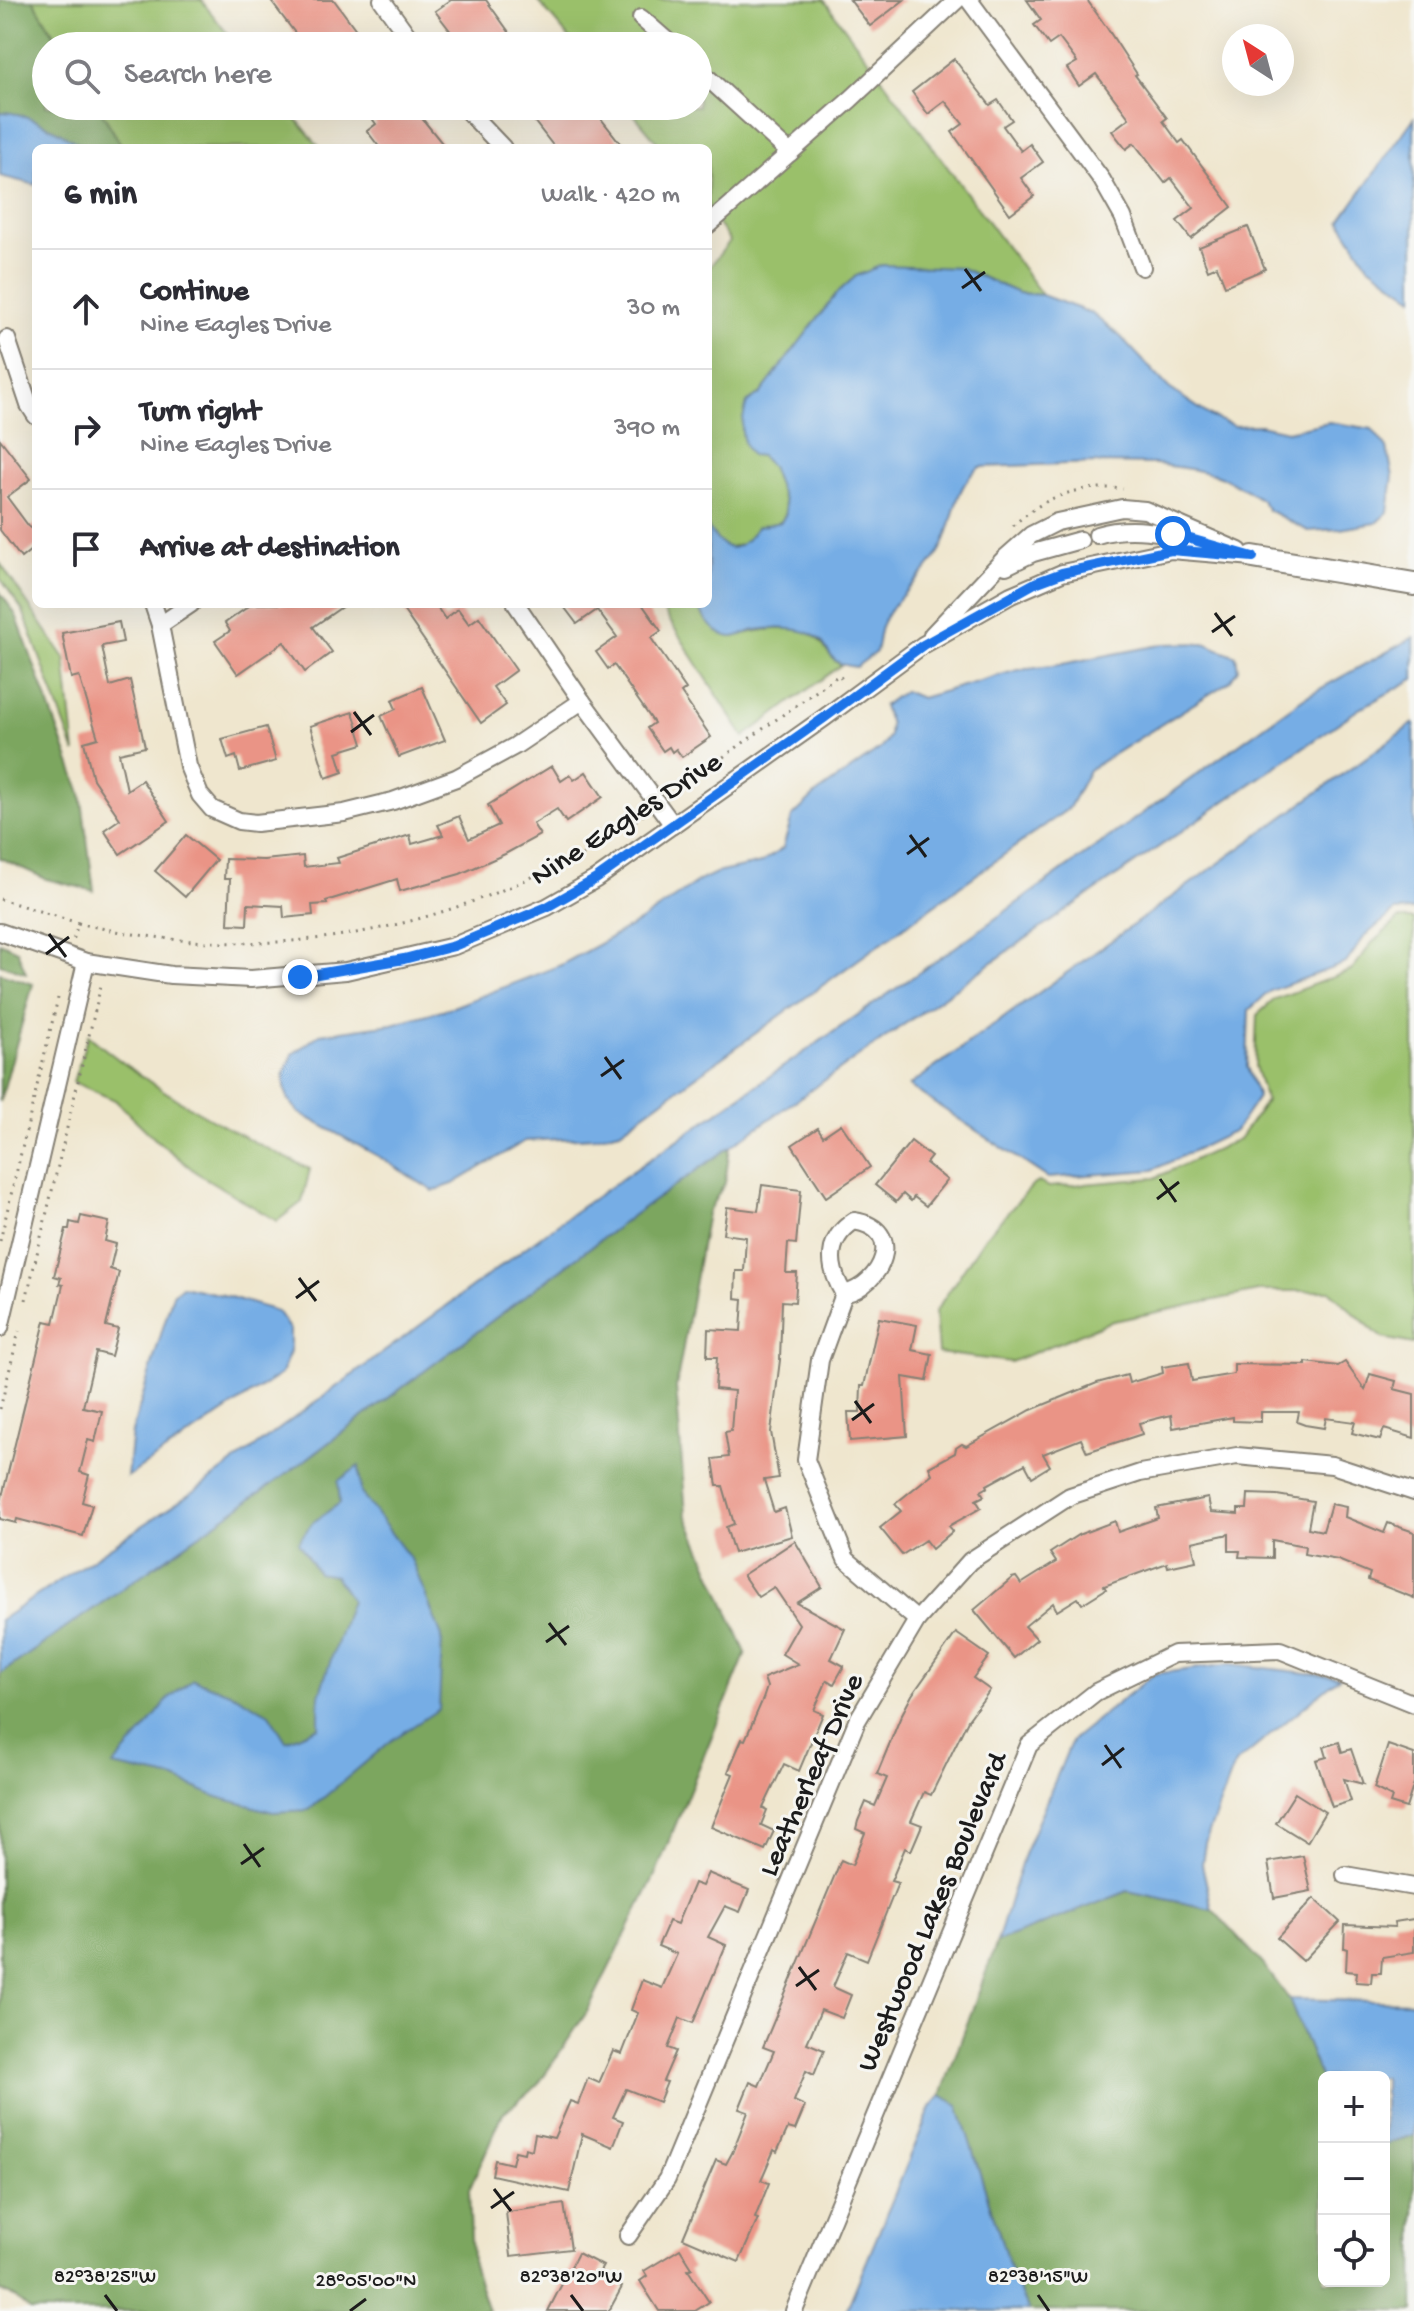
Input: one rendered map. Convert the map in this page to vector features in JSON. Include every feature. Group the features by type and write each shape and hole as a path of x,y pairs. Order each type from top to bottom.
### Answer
{"street":[{"path":"382,0 405,32"},
{"path":"712,221 957,0"},
{"path":"969,0 1102,180 1123,217 1142,267"},
{"path":"641,18 657,32"},
{"path":"712,82 790,153"},
{"path":"476,120 499,144"},
{"path":"7,339 32,410"},
{"name":"Nine Eagles Drive","path":"923,645 1031,535 1057,522 1122,508 1145,510 1253,557"},
{"name":"Nine Eagles Drive","path":"1097,535 1135,530 1173,534 1253,557"},
{"name":"Nine Eagles Drive","path":"990,574 1033,553 1080,540"},
{"name":"Nine Eagles Drive","path":"0,932 86,962 171,975 251,979 346,971 404,959 454,946 547,907 596,879 923,645 1011,595 1062,573 1171,550 1253,557 1414,584"},
{"path":"154,608 188,766 200,795 212,809 239,821 256,823 344,813 393,801 468,771 515,746 582,701"},
{"path":"160,625 185,608"},
{"path":"519,608 673,825"},
{"path":"0,1328 86,962"},
{"path":"844,1294 820,1360 806,1460 846,1559 917,1620"},
{"name":"Leatherleaf Drive","path":"628,2236 667,2179 857,1721 917,1620 970,1561 1070,1496 1140,1473 1237,1456 1332,1465 1414,1492"},
{"name":"Westwood Lakes Boulevard","path":"794,2311 1029,1745 1096,1692 1174,1654 1280,1650 1414,1704"},
{"path":"1345,1875 1414,1887"}],"path":[{"path":"667,797 713,765"},
{"path":"0,899 78,923 160,939 231,944 332,938 372,931 493,895 569,859 582,856 646,813"},
{"path":"72,945 78,923"},
{"path":"23,1312 103,977"},
{"path":"0,1241 59,995"},
{"path":"0,1409 20,1325"}],"green space":[{"path":"0,0 33,0 52,32 32,32 32,120 106,120 121,144 79,144 44,124 0,112"},
{"path":"33,0 201,0 226,32 52,32"},
{"path":"537,0 824,0 1042,295 1018,293 961,268 856,276 837,293 760,394 747,403 761,456 771,466 786,513 781,522 757,527 745,544 726,548 716,542 712,535 712,264 730,241 712,216 712,144 659,144 639,120 712,120 712,32 564,32"},
{"path":"106,120 297,120 317,144 121,144"},
{"path":"0,563 65,658 75,753 23,611 0,578"},
{"path":"0,592 16,615 81,793 94,891 46,879 0,858"},
{"path":"662,608 699,608 705,619 733,637 775,629 807,632 819,640 841,665 744,737"},
{"path":"1399,919 1414,919 1414,1344 1382,1338 1330,1291 1258,1291 1109,1322 1011,1362 938,1353 935,1312 985,1237 1034,1184 1039,1182 1049,1187 1155,1178 1239,1139 1266,1101 1255,1066 1257,1015 1275,999 1352,970 1372,943"},
{"path":"0,942 17,950 26,973 0,964"},
{"path":"0,973 33,984 0,1102"},
{"path":"88,1035 140,1075 194,1110 310,1169 302,1202 277,1221 197,1173 155,1139 115,1100 73,1082"},
{"path":"730,1147 725,1183 707,1213 676,1387 686,1514 746,1653 655,1875 587,2012 537,2086 503,2113 469,2190 472,2261 488,2311 30,2311 16,2298 0,2291 0,1674 292,1470 636,1213"},
{"path":"1128,1891 1212,1909 1263,1964 1289,1999 1318,2072 1318,2287 1390,2287 1390,2142 1414,2135 1414,2311 1029,2311 1014,2280 958,2105 941,2095 997,1942"}],"water":[{"path":"0,112 36,120 79,144 32,144 32,184 0,176"},
{"path":"1414,118 1414,298 1368,265 1340,221"},
{"path":"882,265 961,268 1018,293 1042,295 1091,313 1121,337 1169,388 1212,417 1234,426 1260,425 1287,431 1329,422 1372,429 1387,448 1393,476 1388,512 1376,523 1308,531 1268,510 1261,500 1245,489 1218,475 1190,469 1156,464 1095,463 980,467 959,495 946,538 935,559 889,612 881,626 876,652 856,667 838,662 813,635 800,631 762,629 726,636 715,630 699,608 712,608 712,534 726,547 732,548 744,542 757,527 781,522 786,513 771,466 761,456 751,455 744,442 742,423 747,403 760,394 837,293 856,276"},
{"path":"1414,637 1414,679 1359,709 636,1213 292,1470 0,1674 0,1620 195,1491 574,1212 950,951 1305,697"},
{"path":"1204,643 1236,656 1238,669 1230,681 1089,770 1069,808 620,1131 595,1137 525,1141 453,1184 433,1191 378,1156 299,1113 288,1099 284,1085 285,1071 293,1054 320,1034 392,1024 453,1007 561,965 639,922 716,873 761,863 783,848 792,817 816,794 881,748 889,736 890,724 883,706 904,691 921,698 1018,670 1165,644"},
{"path":"1414,723 1414,910 1395,911 1365,936 1346,963 1270,991 1249,1010 1247,1067 1258,1097 1235,1131 1153,1170 1048,1178 909,1086"},
{"path":"182,1286 277,1311 290,1330 290,1352 281,1374 127,1477 132,1432 173,1294"},
{"path":"359,1466 361,1493 412,1561 442,1637 439,1709 392,1740 309,1810 273,1812 217,1797 175,1779 113,1766 167,1700 193,1679 235,1695 269,1714 286,1741 319,1727 319,1695 351,1600 335,1576 318,1573 298,1542 313,1522 340,1503 338,1481"},
{"path":"1231,1664 1340,1677 1235,1764 1205,1843 1202,1864 1212,1909 1128,1891 997,1942 1023,1857 1072,1740 1154,1674"},
{"path":"1289,1999 1414,2002 1414,2135 1390,2142 1390,2071 1318,2072"},
{"path":"941,2095 958,2105 1014,2280 1029,2311 846,2311 931,2107"}],"building":[{"path":"270,0 334,0 358,32 294,32"},
{"path":"451,0 486,0 509,32 451,32 435,11"},
{"path":"850,0 904,0 870,26"},
{"path":"1027,0 1087,0 1167,118 1163,121 1179,143 1183,140 1232,207 1191,239 1177,221 1194,208 1171,178 1165,183 1134,143 1126,149 1112,131 1129,118 1096,74 1079,86 1067,68 1077,62 1059,38 1049,45 1034,25 1041,20"},
{"path":"954,59 990,105 998,100 1012,120 1003,126 1021,151 1030,144 1043,162 1021,178 1034,196 1010,214 952,132 963,124 945,101 928,114 912,92"},
{"path":"373,120 423,120 443,144 377,144 367,131 376,124"},
{"path":"602,120 621,144 552,144 534,121"},
{"path":"1248,227 1265,269 1225,286 1217,266 1208,270 1199,247"},
{"path":"0,439 31,479 7,497 32,527 32,549 21,558 0,530"},
{"path":"246,608 340,608 313,627 332,652 305,672 284,642 238,674 215,641 230,631 225,623"},
{"path":"402,608 438,608 445,619 458,609 469,624 479,617 516,670 493,687 506,705 481,723"},
{"path":"565,608 645,608 661,631 651,638 686,689 681,693 711,737 682,757 676,749 672,752 669,747 663,751 647,728 654,723 614,665 608,669 596,652 617,637 597,610 577,624"},
{"path":"119,622 123,642 102,646 110,686 130,680 145,747 119,753 127,790 142,780 169,821 120,854 104,830 120,819 93,779 84,742 98,738 79,676 71,678 62,633"},
{"path":"422,687 445,740 399,757 381,716 396,709 392,700"},
{"path":"353,712 363,744 337,752 343,772 326,778 310,726"},
{"path":"266,727 276,761 240,771 236,756 228,759 222,739"},
{"path":"552,766 561,781 570,775 574,780 586,772 603,797 566,822 557,809 533,824 540,835 460,874 400,891 397,879 326,901 327,904 312,905 313,915 284,918 283,906 248,904 247,925 228,924 230,879 224,879 225,859 264,860 303,856 304,867 339,863 337,858 410,835 412,844 443,835 438,825 459,816 469,839 499,825 488,805"},
{"path":"186,835 216,860 185,897 155,871"},
{"path":"841,1124 870,1167 826,1197 792,1145 818,1128 823,1136"},
{"path":"911,1141 931,1157 926,1163 947,1180 926,1206 914,1197 911,1201 903,1194 896,1202 875,1185"},
{"path":"762,1185 801,1190 796,1244 788,1243 786,1273 797,1273 795,1302 782,1301 780,1360 771,1432 779,1478 764,1480 774,1512 785,1508 792,1536 734,1553 726,1527 734,1524 723,1486 717,1486 713,1459 729,1457 725,1432 731,1431 734,1391 715,1389 717,1357 707,1357 708,1329 741,1331 743,1299 735,1298 736,1271 744,1271 746,1237 723,1234 727,1207 758,1211"},
{"path":"81,1216 109,1222 105,1241 116,1244 110,1269 119,1272 106,1326 118,1329 111,1356 96,1352 83,1407 102,1411 95,1442 88,1440 80,1472 89,1475 82,1502 92,1505 83,1536 17,1519 16,1523 0,1519 0,1505 45,1321 54,1323 63,1285 59,1284 61,1278 54,1276 66,1229 69,1229 70,1222 79,1224"},
{"path":"879,1318 917,1325 912,1350 932,1354 927,1381 903,1377 907,1436 850,1441 848,1412 860,1412 861,1386 864,1386"},
{"path":"1306,1362 1338,1366 1345,1362 1365,1390 1370,1374 1396,1381 1394,1389 1414,1394 1414,1438 1384,1429 1380,1440 1352,1433 1355,1422 1326,1418 1324,1428 1305,1425 1297,1422 1299,1412 1261,1412 1261,1422 1233,1421 1233,1417 1173,1428 1171,1415 1139,1423 1142,1434 1087,1452 1081,1439 1043,1454 1050,1466 1032,1477 1025,1464 987,1485 981,1491 984,1496 976,1500 981,1508 949,1526 953,1531 932,1549 925,1540 902,1555 880,1528 901,1511 895,1504 932,1474 929,1467 955,1453 956,1448 962,1444 966,1446 1031,1410 1097,1383 1127,1375 1129,1383 1163,1373 1162,1367 1189,1363 1192,1381 1234,1374 1234,1364 1306,1365"},
{"path":"1248,1494 1313,1501 1308,1528 1323,1531 1331,1504 1346,1507 1345,1517 1384,1533 1388,1523 1414,1532 1414,1598 1368,1580 1370,1573 1338,1560 1304,1554 1305,1546 1272,1540 1272,1558 1239,1557 1240,1551 1229,1551 1229,1534 1192,1542 1196,1561 1168,1567 1167,1563 1104,1586 1106,1589 1082,1604 1078,1598 1057,1611 1053,1603 1025,1626 1037,1639 1014,1658 974,1610 1012,1578 1016,1577 1021,1584 1056,1562 1050,1553 1078,1535 1115,1521 1118,1532 1158,1518 1156,1508 1208,1498 1211,1512 1238,1514 1238,1509 1247,1509"},
{"path":"795,1541 822,1587 797,1603 845,1629 831,1659 844,1666 834,1684 827,1680 814,1710 823,1714 799,1771 784,1764 763,1808 767,1810 761,1825 774,1831 765,1850 711,1827 733,1774 728,1772 763,1699 767,1687 764,1678 798,1664 782,1654 799,1624 774,1587 758,1597 743,1575"},
{"path":"956,1633 989,1656 973,1678 990,1690 968,1720 931,1795 924,1792 911,1821 922,1825 911,1851 905,1848 891,1881 898,1883 867,1960 848,1952 833,1987 851,1995 842,2018 821,2010 807,2043 824,2050 814,2075 806,2071 794,2101 805,2106 795,2130 788,2128 761,2180 769,2183 755,2218 758,2219 739,2262 683,2238 716,2160 726,2164 732,2153 748,2112 739,2109 750,2082 759,2086 774,2051 763,2047 841,1860 852,1865 865,1833 856,1829 858,1821 866,1802 875,1806 887,1778 877,1774 901,1716 912,1695"},
{"path":"1339,1742 1342,1752 1351,1749 1363,1784 1344,1779 1351,1801 1332,1807 1316,1760 1327,1757 1324,1747"},
{"path":"1388,1745 1414,1754 1414,1783 1406,1808 1390,1803 1392,1797 1374,1788"},
{"path":"1295,1793 1325,1812 1307,1842 1276,1823"},
{"path":"1303,1856 1311,1891 1274,1898 1268,1862"},
{"path":"708,1873 749,1890 740,1912 725,1906 708,1937 726,1945 693,2023 680,2018 668,2048 676,2051 663,2081 667,2082 659,2102 626,2089 613,2117 623,2121 613,2147 582,2134 569,2192 492,2175 495,2160 512,2164 515,2151 524,2153 525,2148 532,2150 535,2134 554,2138 570,2101 578,2104 588,2078 599,2083 613,2051 622,2054 638,2013 631,2010 642,1980 662,1988 677,1954 658,1946 669,1921 677,1924 694,1883 702,1886"},
{"path":"1314,1898 1340,1922 1303,1961 1277,1938"},
{"path":"1414,1919 1414,1952 1382,1957 1381,1973 1372,1973 1371,1983 1356,1982 1357,1972 1346,1971 1345,1925 1395,1927 1394,1922"},
{"path":"564,2204 571,2249 511,2256 506,2212"},
{"path":"680,2249 692,2268 688,2270 709,2302 695,2311 659,2311 640,2281 647,2276 644,2271"},
{"path":"578,2253 603,2266 598,2275 622,2287 609,2311 548,2311"}],"route":[{"path":"300,977 346,971 454,946 547,907 596,879 923,645 1035,583 1062,573 1171,550 1253,557 1173,534"}]}
